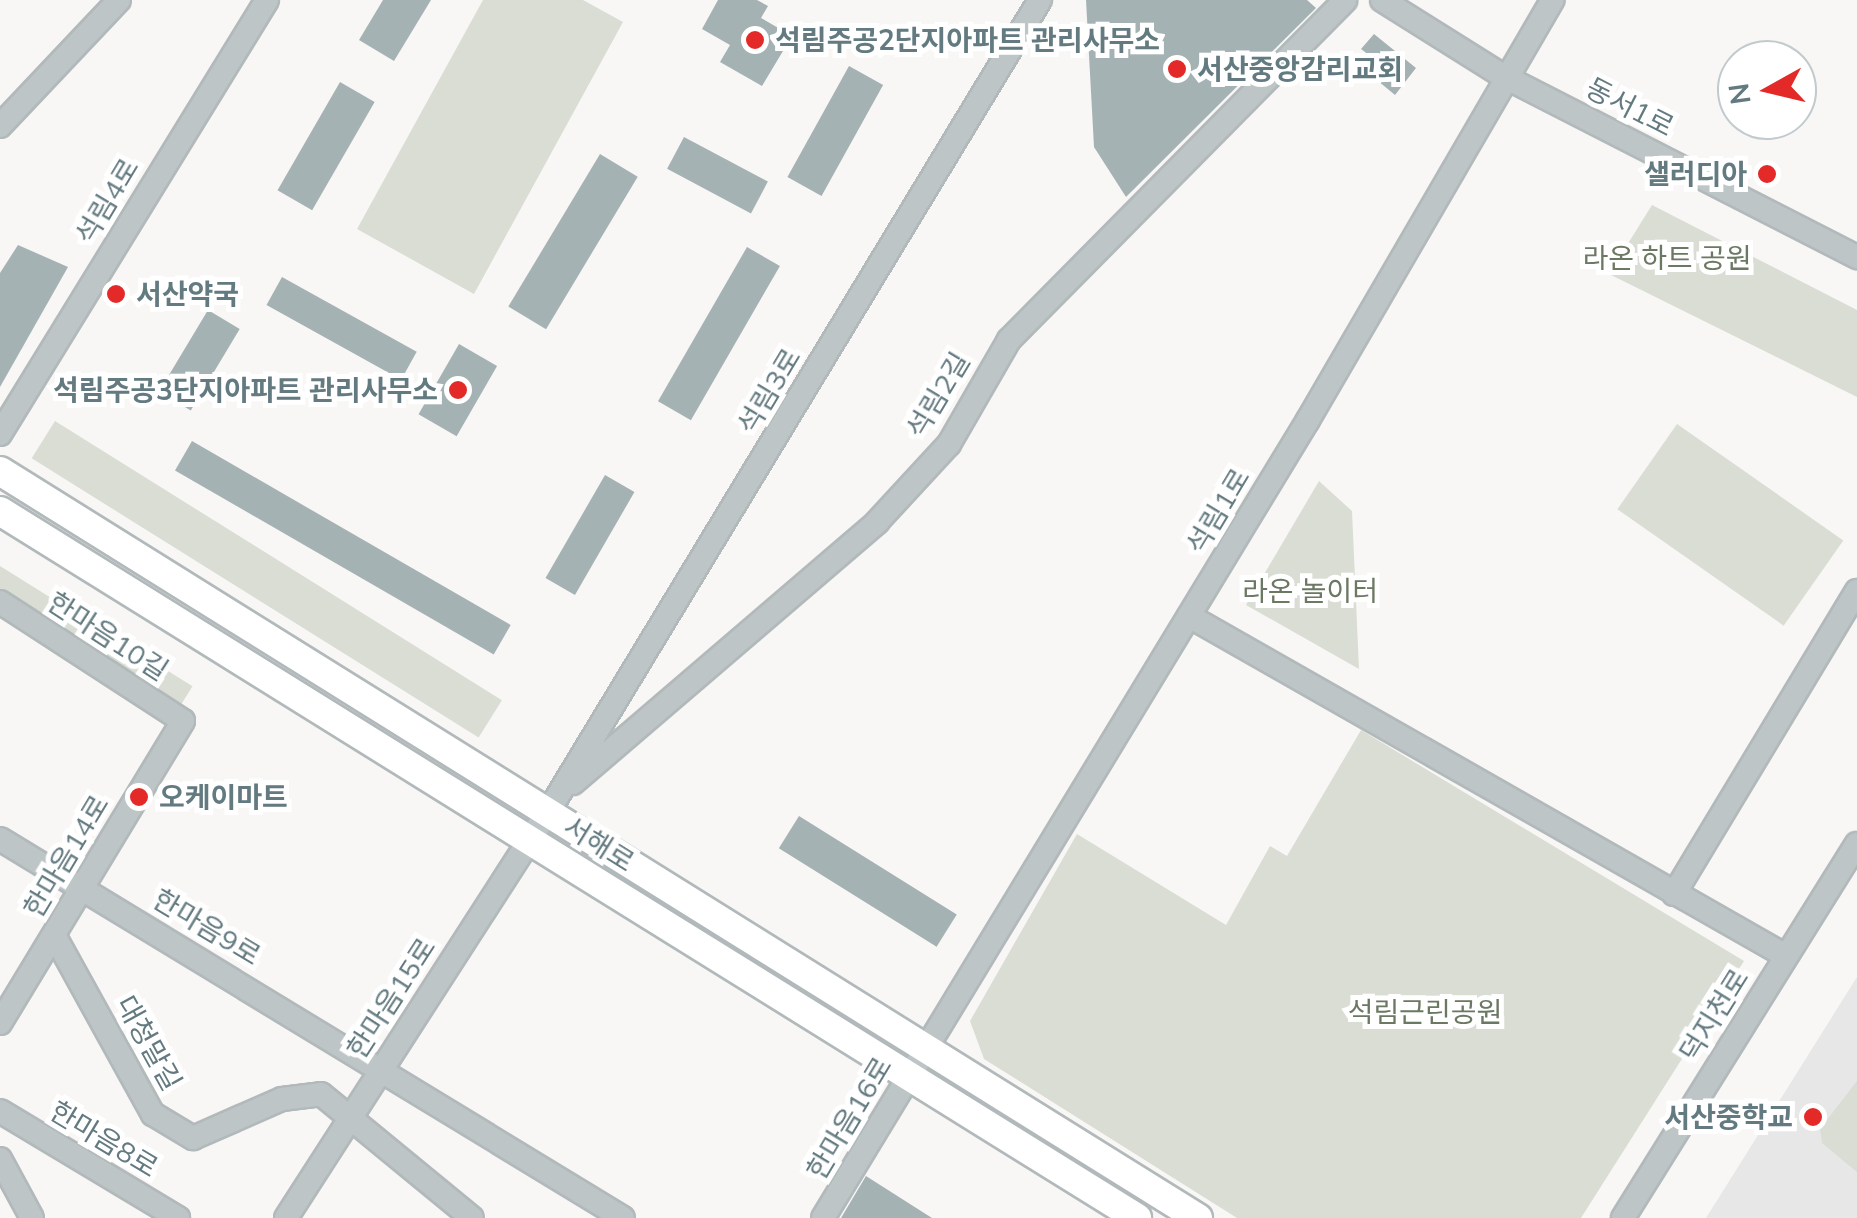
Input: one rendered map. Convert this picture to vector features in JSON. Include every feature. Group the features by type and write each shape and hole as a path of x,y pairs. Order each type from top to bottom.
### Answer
{"main road":[{"name":"서해로","path":"0,470 554,804 926,1048 1198,1218"},
{"name":"서해로","path":"0,511 1137,1218"}],"street":[{"path":"0,126 119,0"},
{"name":"석림4로","path":"0,434 266,0"},
{"name":"석림3로","path":"554,804 1040,0"},
{"name":"석림2길","path":"554,804 877,522 949,444 1008,340 1346,0"},
{"name":"동서1로","path":"1382,0 1504,76 1857,257"},
{"name":"석림1로","path":"926,1048 1189,616 1552,0"},
{"path":"1674,894 1857,592"},
{"name":"한마음10길","path":"0,602 183,721"},
{"path":"1189,616 1786,956"},
{"name":"한마음14로","path":"0,1023 183,721"},
{"name":"한마음15로","path":"286,1218 554,804"},
{"name":"한마음9로","path":"0,839 383,1067 623,1218"},
{"name":"덕지천로","path":"1623,1218 1857,844"},
{"name":"대청말길","path":"54,935 153,1114 193,1138 282,1099 321,1094 472,1218"},
{"name":"한마음16로","path":"824,1218 926,1048"},
{"name":"한마음8로","path":"0,1111 178,1218"},
{"path":"0,1160 32,1218"}],"shaded area":[{"name":"서산중학교","path":"1857,977 1857,1218 1706,1218"}],"green space":[{"path":"483,0 583,0 623,22 474,294 357,229"},
{"name":"라온 하트 공원","path":"1652,205 1857,310 1857,397 1609,274"},
{"path":"55,421 502,700 479,738 32,458"},
{"path":"1677,424 1843,540 1784,626 1617,509"},
{"name":"라온 놀이터","path":"1319,481 1352,511 1359,669 1246,605"},
{"path":"0,566 193,686 177,711 0,600"},
{"name":"석림근린공원","path":"1361,730 1744,961 1581,1218 1237,1218 984,1059 970,1021 1077,834 1226,925 1270,846 1287,856"},
{"path":"1857,1081 1857,1172 1822,1143 1820,1129"}],"building":[{"path":"383,0 431,0 394,61 359,40"},
{"name":"석림주공2단지아파트 관리사무소","path":"718,0 757,0 768,6 761,18 792,36 762,86 720,62 730,45 702,29"},
{"name":"서산중앙감리교회","path":"1086,0 1307,0 1316,8 1126,197 1094,147"},
{"path":"1374,34 1416,68 1395,95 1372,76 1381,64 1361,49"},
{"path":"849,66 883,85 822,196 787,177"},
{"path":"340,82 375,102 312,210 278,190"},
{"path":"684,137 768,182 751,213 667,169"},
{"path":"600,154 638,177 546,329 508,307"},
{"path":"18,245 68,267 0,387 0,273"},
{"path":"747,247 780,266 691,420 658,401"},
{"path":"282,277 417,352 401,380 266,305"},
{"path":"208,310 240,329 191,410 159,391"},
{"name":"석림주공3단지아파트 관리사무소","path":"459,344 497,366 457,436 418,414"},
{"path":"192,441 511,625 494,654 175,470"},
{"path":"605,475 634,492 575,595 546,578"},
{"path":"799,816 957,915 937,947 779,848"},
{"path":"866,1176 932,1218 841,1218"}],"place":[{"name":"석림주공2단지아파트 관리사무소","path":"755,40"},
{"name":"서산중앙감리교회","path":"1177,69"},
{"name":"샐러디아","path":"1767,174"},
{"name":"서산약국","path":"116,294"},
{"name":"석림주공3단지아파트 관리사무소","path":"458,390"},
{"name":"오케이마트","path":"139,797"},
{"name":"서산중학교","path":"1813,1117"}]}
